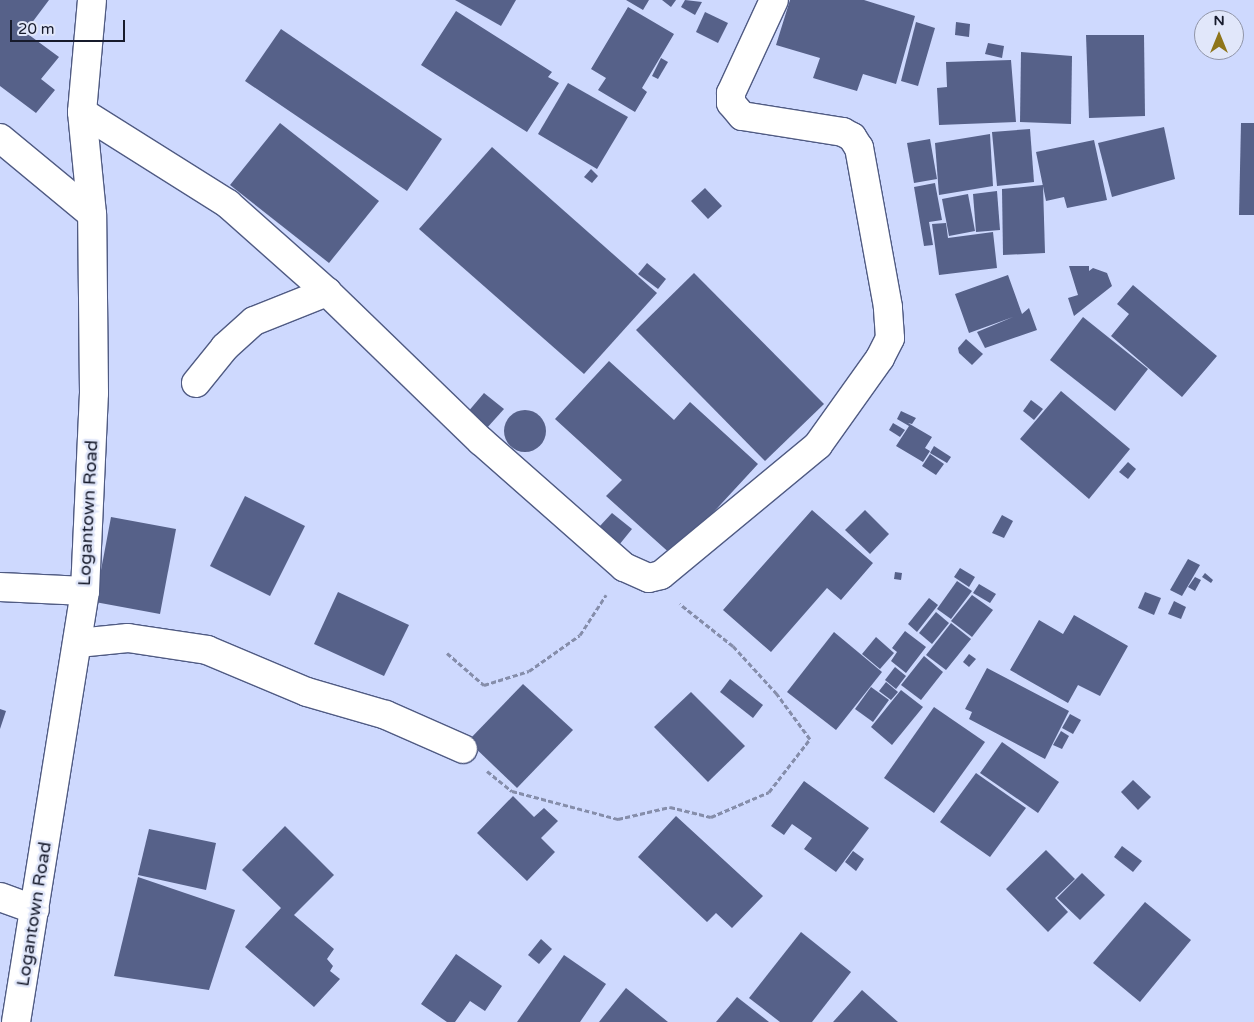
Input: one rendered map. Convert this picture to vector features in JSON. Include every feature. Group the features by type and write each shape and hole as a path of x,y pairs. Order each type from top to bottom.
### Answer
{"street":[{"name":"Logantown Road","path":"16,1022 85,591 94,393 92,214 82,112 92,0"},
{"path":"82,112 228,204 327,292 481,441 636,572 661,575 818,445 880,358 890,338 888,307 860,158 852,137 843,132 742,116 731,103 731,93 774,0"},
{"path":"0,138 92,214"},
{"path":"196,383 225,347 254,321 327,292"},
{"path":"0,587 85,591"},
{"path":"78,643 128,638 207,650 307,692 386,714 463,749"},
{"path":"0,897 35,910"}],"path":[{"path":"447,653 484,685 529,671 580,635 636,572 733,646 777,694 810,739 769,792 710,817 670,807 618,819 512,791 463,749"}],"building":[{"path":"0,0 49,0 25,32 59,57 41,79 55,90 36,113 0,86"},
{"path":"455,0 516,0 501,26"},
{"path":"626,0 649,0 643,10"},
{"path":"662,0 676,0 671,7"},
{"path":"685,0 702,2 695,15 681,7"},
{"path":"790,0 864,0 915,16 896,84 863,74 857,91 813,78 820,58 776,45"},
{"path":"628,7 674,34 642,88 647,92 635,112 598,90 606,78 591,69"},
{"path":"456,11 552,72 548,77 559,83 527,132 421,65"},
{"path":"705,12 728,23 718,43 696,32"},
{"path":"916,22 935,28 918,86 901,81"},
{"path":"956,22 970,24 969,37 955,35"},
{"path":"281,29 442,139 407,191 245,81"},
{"path":"1086,35 1144,35 1145,116 1089,118"},
{"path":"988,43 1004,46 1002,58 985,54"},
{"path":"1021,52 1072,56 1071,124 1020,122"},
{"path":"661,58 668,62 658,79 652,76"},
{"path":"1011,60 1016,122 939,125 937,88 947,87 946,62"},
{"path":"568,83 628,117 597,169 538,134"},
{"path":"280,123 379,201 329,263 230,185"},
{"path":"1241,123 1254,123 1254,215 1239,215"},
{"path":"1164,127 1175,179 1112,197 1098,143"},
{"path":"1030,129 1034,182 997,186 992,132"},
{"path":"990,134 993,186 939,195 935,143"},
{"path":"930,139 937,179 914,183 907,143"},
{"path":"1094,140 1107,200 1067,208 1064,197 1046,201 1036,152"},
{"path":"492,147 657,293 584,374 419,229"},
{"path":"591,169 598,176 592,183 584,177"},
{"path":"935,183 942,220 929,222 933,245 924,246 914,187"},
{"path":"1043,185 1045,253 1003,255 1002,189"},
{"path":"705,188 722,206 708,219 691,201"},
{"path":"997,191 1000,230 976,232 973,194"},
{"path":"968,194 975,231 949,236 942,199"},
{"path":"946,223 948,238 993,232 997,268 939,275 932,224"},
{"path":"647,263 666,279 658,289 638,274"},
{"path":"1069,266 1089,266 1089,271 1093,268 1107,273 1112,286 1074,316 1068,298 1078,295"},
{"path":"694,273 824,404 765,461 636,330"},
{"path":"1008,275 1022,314 1029,308 1037,330 985,348 977,332 1013,317 969,333 955,294"},
{"path":"1133,285 1217,356 1182,397 1111,336 1129,314 1117,304"},
{"path":"1083,317 1148,369 1115,411 1050,360"},
{"path":"966,339 983,354 972,365 959,353 958,348"},
{"path":"609,361 674,420 690,402 758,464 673,556 606,496 622,480 555,419"},
{"path":"1061,391 1130,449 1089,499 1020,439"},
{"path":"484,393 504,409 486,429 467,413"},
{"path":"1031,400 1043,409 1034,420 1023,411"},
{"path":"529,410 537,413 543,419 546,431 543,443 537,449 521,452 513,449 507,443 504,427 507,419 513,413"},
{"path":"901,411 916,418 912,424 908,423 932,437 925,448 930,451 923,462 896,446 909,426 897,419"},
{"path":"893,423 905,430 900,437 889,430"},
{"path":"934,446 951,457 947,463 930,453"},
{"path":"930,454 944,464 936,475 922,466"},
{"path":"1128,462 1136,469 1128,479 1119,472"},
{"path":"245,496 305,526 270,596 210,566"},
{"path":"812,510 873,563 841,600 827,588 771,652 723,610"},
{"path":"865,510 889,534 870,554 845,530"},
{"path":"612,513 632,529 619,545 599,527"},
{"path":"1002,515 1013,521 1004,538 992,533"},
{"path":"111,517 176,529 160,614 95,602"},
{"path":"1188,559 1200,565 1182,596 1170,590"},
{"path":"960,568 975,577 969,587 954,577"},
{"path":"895,572 902,573 901,580 894,579"},
{"path":"1205,573 1213,580 1211,583 1202,577"},
{"path":"1195,577 1201,580 1195,591 1188,587"},
{"path":"957,581 972,591 951,619 937,609"},
{"path":"979,584 996,594 990,603 973,593"},
{"path":"338,592 409,625 384,676 314,644"},
{"path":"1145,592 1161,598 1154,615 1138,608"},
{"path":"972,595 993,610 972,637 951,621"},
{"path":"929,598 938,605 917,632 908,624"},
{"path":"1174,601 1186,607 1181,619 1168,614"},
{"path":"936,612 949,623 932,644 919,633"},
{"path":"1074,615 1128,646 1100,696 1078,685 1068,703 1010,670 1039,620 1063,634"},
{"path":"951,623 971,639 946,670 926,655"},
{"path":"905,631 926,647 906,673 891,661 897,652 892,648"},
{"path":"834,632 882,672 836,730 787,692"},
{"path":"876,637 894,653 880,669 862,654"},
{"path":"969,654 976,659 969,667 963,662"},
{"path":"924,656 943,672 921,700 901,685"},
{"path":"895,667 906,676 896,689 885,680"},
{"path":"987,668 1069,711 1045,759 969,719 972,712 965,709"},
{"path":"730,679 763,705 753,718 720,692"},
{"path":"886,682 898,692 891,700 879,691"},
{"path":"523,684 573,730 517,788 468,741"},
{"path":"871,687 889,700 873,722 855,709"},
{"path":"901,690 923,707 892,745 871,727"},
{"path":"691,692 745,746 708,782 654,727"},
{"path":"934,707 985,742 934,813 884,778"},
{"path":"0,709 6,711 0,729"},
{"path":"1070,714 1081,720 1073,734 1062,728"},
{"path":"1061,731 1069,736 1062,749 1053,745"},
{"path":"1002,742 1059,782 1038,813 980,773"},
{"path":"976,773 1026,808 990,857 940,822"},
{"path":"1133,780 1151,797 1138,810 1121,792"},
{"path":"804,781 869,828 836,872 804,849 812,838 792,824 784,835 771,826"},
{"path":"513,796 534,817 544,808 558,821 541,838 555,852 527,881 477,833"},
{"path":"676,816 763,896 732,928 716,913 707,922 638,857"},
{"path":"285,826 334,875 294,915 334,949 327,959 333,966 330,971 340,979 314,1007 245,947 281,908 242,870"},
{"path":"149,829 216,843 206,890 138,875"},
{"path":"1122,846 1142,861 1133,872 1114,857"},
{"path":"1046,850 1075,879 1055,898 1068,912 1048,932 1006,889"},
{"path":"853,851 864,859 856,871 845,862"},
{"path":"1082,873 1105,895 1080,920 1057,898"},
{"path":"138,877 235,910 209,990 114,976"},
{"path":"1145,902 1191,940 1140,1002 1093,963"},
{"path":"801,932 851,972 812,1022 780,1022 749,998"},
{"path":"541,939 552,949 539,964 528,955"},
{"path":"456,954 502,986 485,1011 470,1001 455,1022 447,1022 421,1004"},
{"path":"564,955 606,984 580,1022 517,1022"},
{"path":"626,988 668,1022 599,1022"},
{"path":"862,990 898,1022 833,1022"},
{"path":"737,997 769,1022 716,1022"}]}
